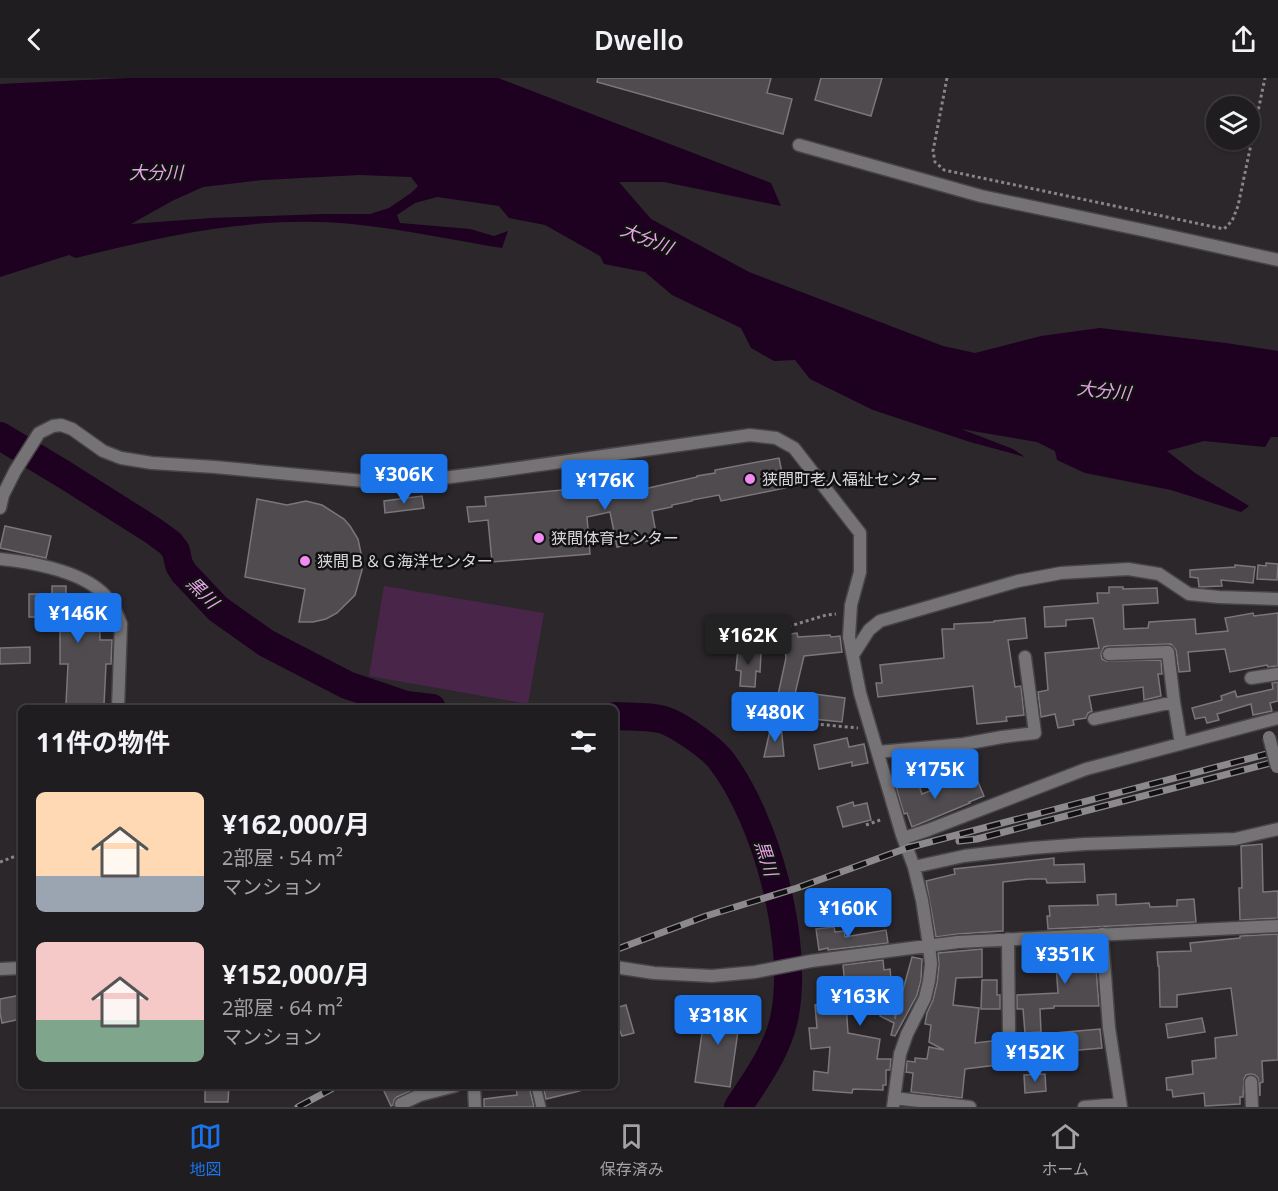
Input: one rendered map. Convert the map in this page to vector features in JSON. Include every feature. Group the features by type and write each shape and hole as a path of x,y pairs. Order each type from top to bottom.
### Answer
{"street":[{"path":"799,145 981,196 1278,260"},
{"path":"0,508 3,495 15,471 39,433 61,425 67,426 103,451 121,458 152,463 396,484 750,435 776,438 794,448 860,533 860,572 850,605 849,637 860,693 914,867 929,945 931,964 927,993 900,1054 893,1102 970,1107"},
{"path":"0,559 31,564 81,578 109,600 117,613 122,633 118,705"},
{"path":"853,655 869,630 880,621 1018,582 1061,573 1128,569 1159,574 1189,594 1278,599"},
{"path":"1109,654 1168,652 1181,744"},
{"path":"878,752 964,744 1035,733 1025,657"},
{"path":"1251,678 1278,674"},
{"path":"1094,719 1174,702"},
{"path":"904,838 1086,769 1278,718"},
{"path":"1269,737 1277,767"},
{"path":"914,867 964,856 1032,848 1235,839 1278,829"},
{"path":"618,968 674,975 712,976 755,972 811,961 929,945 1278,926"},
{"path":"1084,1107 1120,1105 1109,1028 1102,934"},
{"path":"1008,939 1009,1032"},
{"path":"0,969 18,968"},
{"path":"1251,1082 1252,1107"},
{"path":"401,1104 420,1095 443,1089"},
{"path":"474,1089 475,1107"}],"lane":[{"path":"537,1089 541,1107"}],"path":[{"path":"947,78 933,151 935,162 944,170 1224,230 1232,221 1238,206 1265,78"},
{"path":"777,630 826,615 850,614"},
{"path":"773,720 871,730"},
{"path":"866,825 896,814"},
{"path":"0,862 18,855"}],"shaded area":[{"path":"384,586 544,613 528,704 369,676"}],"water":[{"name":"大分川","path":"128,78 498,78 771,183 781,206 664,182 619,182 651,219 749,272 943,346 975,353 1041,336 1100,328 1278,351 1278,437 1271,437 1265,447 1204,441 1167,451 1195,473 1249,506 1241,512 1171,490 1085,473 1057,460 1055,451 1037,442 961,429 1013,449 1025,457 970,442 873,410 810,379 795,360 774,361 751,348 741,328 672,295 645,272 604,264 600,256 545,225 509,218 499,206 437,197 415,203 397,215 400,223 470,229 494,236 508,231 502,248 371,226 282,222 213,229 76,258 69,255 0,277 0,84","holes":["359,175 411,177 418,186 411,193 389,208 370,214 211,218 131,224 203,187 263,180"]}],"building":[{"path":"598,78 771,78 767,93 792,99 783,134 597,82"},
{"path":"821,78 882,78 871,116 815,100"},
{"path":"779,458 785,488 721,501 719,495 652,511 657,539 617,547 610,512 587,517 590,554 492,562 488,520 469,522 467,507 486,506 485,497 584,488 585,495 643,483 644,489 715,473 715,470"},
{"path":"422,496 424,508 385,513 384,501"},
{"name":"狭間Ｂ＆Ｇ海洋センター","path":"257,499 287,505 306,501 322,505 344,519 350,526 358,539 362,570 355,595 337,613 326,619 299,622 305,589 245,577"},
{"path":"5,526 51,536 46,558 0,548"},
{"path":"1266,563 1278,564 1277,580 1257,579 1258,565 1266,566"},
{"path":"1235,565 1255,567 1253,583 1221,580 1222,586 1199,587 1198,578 1190,577 1190,570 1235,567"},
{"path":"52,586 66,586 66,599 97,599 99,601 100,640 112,640 111,664 106,664 104,705 66,704 68,664 60,664 60,617 29,617 29,594 52,594"},
{"path":"1109,587 1157,588 1158,603 1123,605 1124,629 1148,628 1149,622 1195,619 1196,634 1228,631 1225,618 1253,613 1254,616 1278,613 1278,666 1268,667 1267,665 1230,672 1225,649 1188,652 1190,671 1179,672 1176,650 1171,644 1104,647 1101,654 1102,659 1106,661 1161,660 1162,674 1158,674 1161,696 1144,700 1143,687 1089,696 1092,711 1086,718 1073,720 1074,725 1058,728 1055,714 1041,717 1038,692 1048,690 1045,653 1099,648 1093,618 1066,620 1066,626 1045,627 1044,607 1098,603 1097,593 1109,593"},
{"path":"1025,618 1027,638 1008,640 1015,687 1021,686 1024,715 1006,717 1007,721 977,724 973,686 878,697 876,683 882,683 880,665 944,658 942,629 954,629 954,624"},
{"path":"797,633 798,637 840,636 842,652 804,656 794,698 778,695 786,658 783,635"},
{"path":"30,647 30,663 0,664 0,648"},
{"path":"738,648 756,649 756,653 761,653 760,672 756,671 755,687 740,686 741,671 736,670"},
{"path":"1278,682 1278,701 1270,703 1272,711 1253,715 1251,704 1217,714 1219,720 1207,723 1205,717 1195,719 1192,708 1222,700 1221,696 1235,691 1237,697 1273,689 1272,683"},
{"path":"806,693 845,698 842,722 803,718"},
{"path":"781,725 784,756 764,757 771,726"},
{"path":"847,738 849,747 864,744 868,763 852,766 852,762 819,769 814,745"},
{"path":"961,779 964,787 978,782 984,796 912,827 907,813 904,814 896,787 917,780 922,794"},
{"path":"853,802 854,806 867,803 871,820 843,827 837,807"},
{"path":"1262,844 1263,892 1278,891 1278,918 1240,920 1241,846"},
{"path":"1054,858 1054,865 1084,864 1085,882 1047,883 1046,879 1028,879 1003,882 1003,931 936,937 926,881 955,874 954,869"},
{"path":"1116,894 1116,905 1149,903 1150,907 1177,906 1177,900 1194,899 1196,922 1048,929 1049,906 1098,905 1097,895"},
{"path":"834,927 835,932 844,931 845,937 886,930 888,943 819,950 816,929"},
{"path":"1278,934 1278,1060 1262,1061 1263,1082 1260,1083 1260,1096 1258,1078 1251,1074 1246,1075 1244,1079 1243,1097 1240,1097 1240,1104 1205,1106 1204,1093 1173,1097 1172,1090 1167,1090 1166,1078 1193,1074 1192,1061 1216,1058 1215,1038 1237,1035 1231,988 1177,995 1177,1007 1160,1007 1157,952 1191,951 1190,943 1240,938 1240,936"},
{"path":"1094,943 1099,1006 1054,1006 1054,1008 1040,1009 1041,1032 1025,1033 1023,1009 1017,1009 1017,995 1058,993 1053,946"},
{"path":"982,949 982,977 956,978 953,1005 979,1008 975,1043 1019,1038 1022,1062 965,1069 962,1098 911,1092 913,1073 906,1072 907,1061 915,1062 915,1058 927,1059 929,1047 944,1050 929,1042 931,1025 925,1024 937,983 938,953"},
{"path":"912,957 922,959 921,980 917,995 895,1036 891,1035 894,1023 880,1016 888,1001 846,1003 848,1033 880,1039 877,1059 891,1059 890,1070 886,1070 886,1085 883,1085 883,1090 853,1089 852,1093 813,1090 814,1071 828,1073 830,1047 811,1049 809,1028 817,1028 815,1005 834,1003 833,987 845,986 843,965 883,960 884,970 890,969 895,1019"},
{"path":"982,980 997,980 1000,1009 981,1009"},
{"path":"18,996 18,1020 2,1023 0,999"},
{"path":"626,1005 634,1033 622,1036 618,1031 618,1007"},
{"path":"706,1005 741,1010 730,1087 695,1082"},
{"path":"1202,1018 1205,1032 1168,1038 1166,1024"},
{"path":"1100,1029 1102,1048 1057,1052 1055,1033"},
{"path":"1045,1074 1046,1091 1025,1093 1024,1075"},
{"path":"205,1089 229,1089 228,1102 205,1102"},
{"path":"383,1089 415,1089 397,1097 391,1106"},
{"path":"516,1089 530,1089 534,1107 484,1107 484,1099 517,1095"},
{"path":"544,1089 580,1089 580,1091 546,1099"}],"waterway":[{"name":"黒川","path":"0,436 170,543 176,551 179,565 184,573 218,609 266,643 347,685 406,705"},
{"name":"黒川","path":"618,716 650,717 669,722 710,749 720,759 737,784 765,848 776,884 783,920 788,989 781,1031 765,1065 738,1107"}],"railway":[{"path":"618,949 706,916 797,888 907,848 1278,751"},
{"path":"959,841 977,839 1278,761"},
{"path":"298,1107 331,1089"}],"place":[{"name":"狭間町老人福祉センター","path":"750,479"},
{"name":"狭間体育センター","path":"539,538"},
{"name":"狭間Ｂ＆Ｇ海洋センター","path":"305,561"}]}
